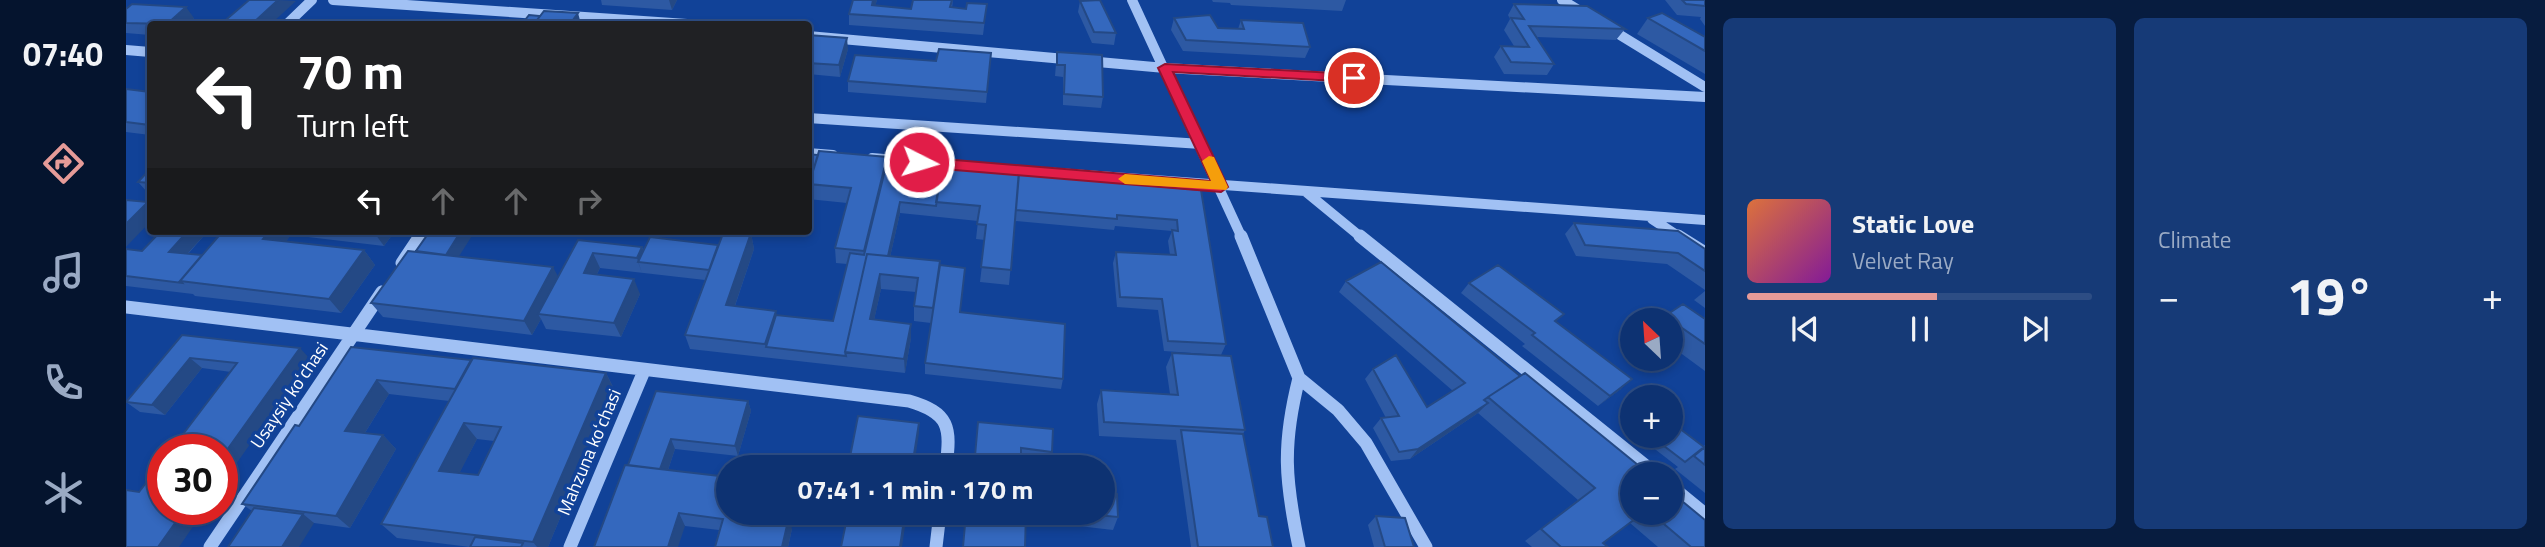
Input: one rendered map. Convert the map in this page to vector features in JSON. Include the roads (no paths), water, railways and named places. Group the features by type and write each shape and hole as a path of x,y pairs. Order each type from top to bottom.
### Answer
{"street":[{"path":"290,21 312,0"},
{"path":"333,0 624,21"},
{"path":"1132,0 1221,187 1298,378 1338,410 1366,443 1426,547"},
{"path":"1562,0 1705,87"},
{"path":"812,36 1165,68 1705,97"},
{"path":"126,50 147,52"},
{"path":"812,118 1201,144"},
{"path":"812,153 850,156"},
{"path":"863,157 1221,187 1705,220"},
{"path":"1306,191 1641,462"},
{"path":"1648,216 1705,253"},
{"path":"353,335 420,235"},
{"path":"126,307 909,401 928,406 940,413 948,423 951,434 948,455"},
{"name":"Usaysiy koʻchasi","path":"209,547 353,335"},
{"name":"Mahzuna koʻchasi","path":"570,547 644,371"},
{"path":"1298,378 1288,421 1286,484 1299,547"},
{"path":"1683,496 1705,514"},
{"path":"936,547 939,525"}]}
